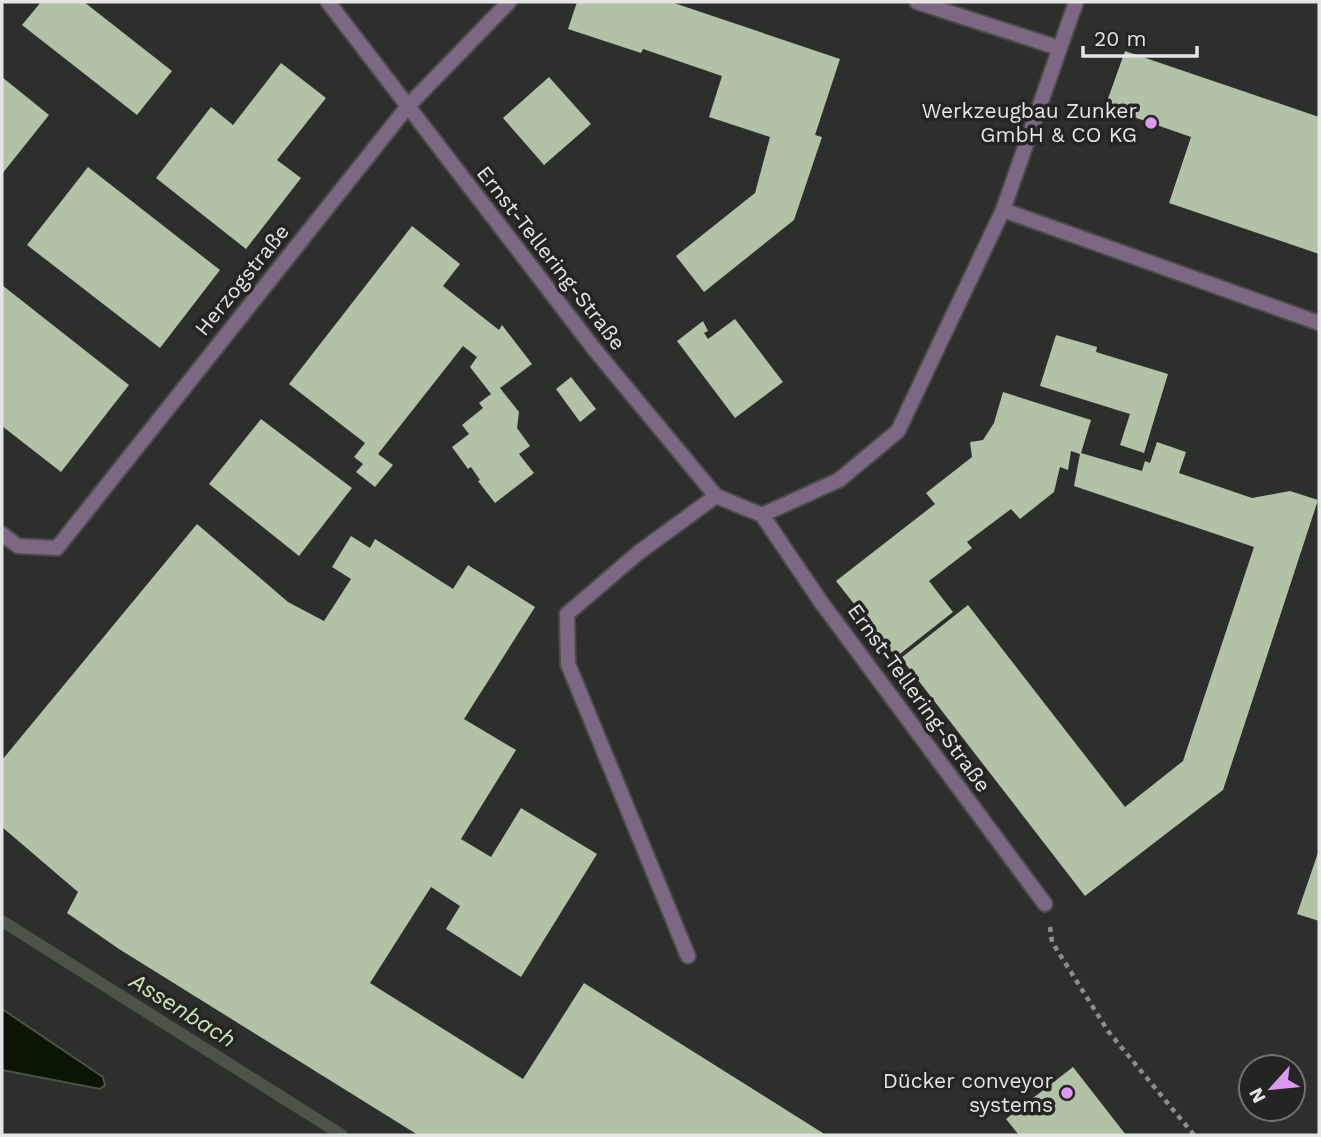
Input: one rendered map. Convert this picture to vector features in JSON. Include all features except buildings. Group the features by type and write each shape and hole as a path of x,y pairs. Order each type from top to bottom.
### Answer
{"street":[{"name":"Ernst-Tellering-Straße","path":"328,2 595,350 716,496 762,515 821,602 1045,904"},
{"name":"Herzogstraße","path":"2,534 18,546 57,548 408,106 509,2"},
{"path":"918,2 1059,48"},
{"path":"762,515 839,480 898,431 1003,210 1076,2"},
{"path":"1003,210 1319,323"},
{"path":"688,957 568,664 566,614 638,552 716,496"}],"path":[{"path":"1045,904 1052,942 1108,1031 1194,1135"}],"shaded area":[{"path":"2,1009 103,1077 105,1085 100,1089 2,1070"}],"waterway":[{"name":"Assenbach","path":"2,921 342,1135"}],"place":[{"name":"Werkzeugbau Zunker GmbH & CO KG","path":"1151,123"},
{"name":"Dücker conveyor systems","path":"1067,1093"}]}
